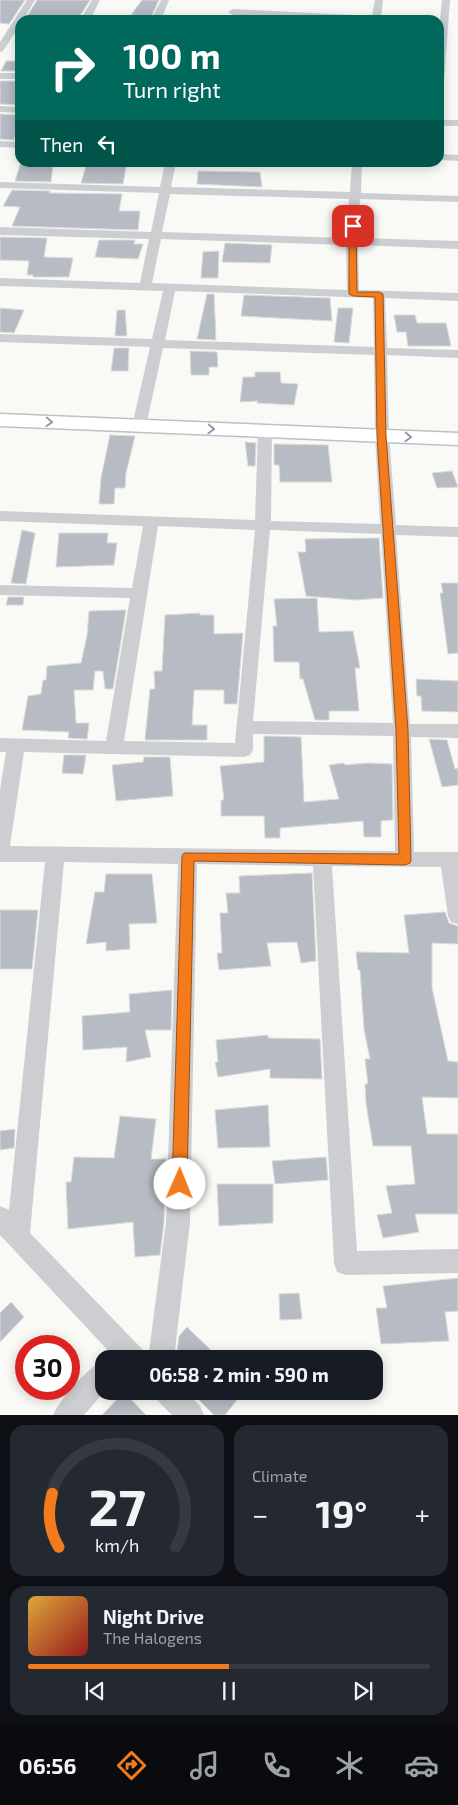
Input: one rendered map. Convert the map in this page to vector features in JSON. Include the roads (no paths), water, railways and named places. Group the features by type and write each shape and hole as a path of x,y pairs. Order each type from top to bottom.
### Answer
{"street":[{"path":"23,15 31,0"},
{"path":"88,15 96,0"},
{"path":"158,15 165,0"},
{"path":"231,15 237,0"},
{"path":"377,15 379,0"},
{"path":"444,23 446,0"},
{"path":"268,15 304,14"},
{"path":"5,46 15,28"},
{"path":"0,76 15,76"},
{"path":"0,109 15,110"},
{"path":"444,123 458,124"},
{"path":"0,144 15,145"},
{"path":"444,157 458,158"},
{"path":"145,287 170,167"},
{"path":"353,294 352,242 357,167"},
{"path":"0,185 458,199"},
{"path":"0,230 458,245"},
{"path":"0,282 458,297"},
{"path":"141,418 170,288"},
{"path":"379,294 382,428 402,730 405,860"},
{"path":"0,338 458,354"},
{"path":"0,405 265,431 458,424"},
{"path":"0,420 141,418 382,428 458,439"},
{"path":"265,431 263,526 244,727 244,750 8,745 0,853 454,860 458,916"},
{"path":"0,516 458,532"},
{"path":"114,747 151,521"},
{"path":"0,590 139,593"},
{"path":"244,727 458,731"},
{"path":"18,1237 55,854"},
{"path":"162,1350 178,1222 188,856"},
{"path":"322,858 346,1262 458,1262"},
{"path":"0,1218 120,1350"},
{"path":"66,1415 95,1383"},
{"path":"175,1400 190,1415"}]}
